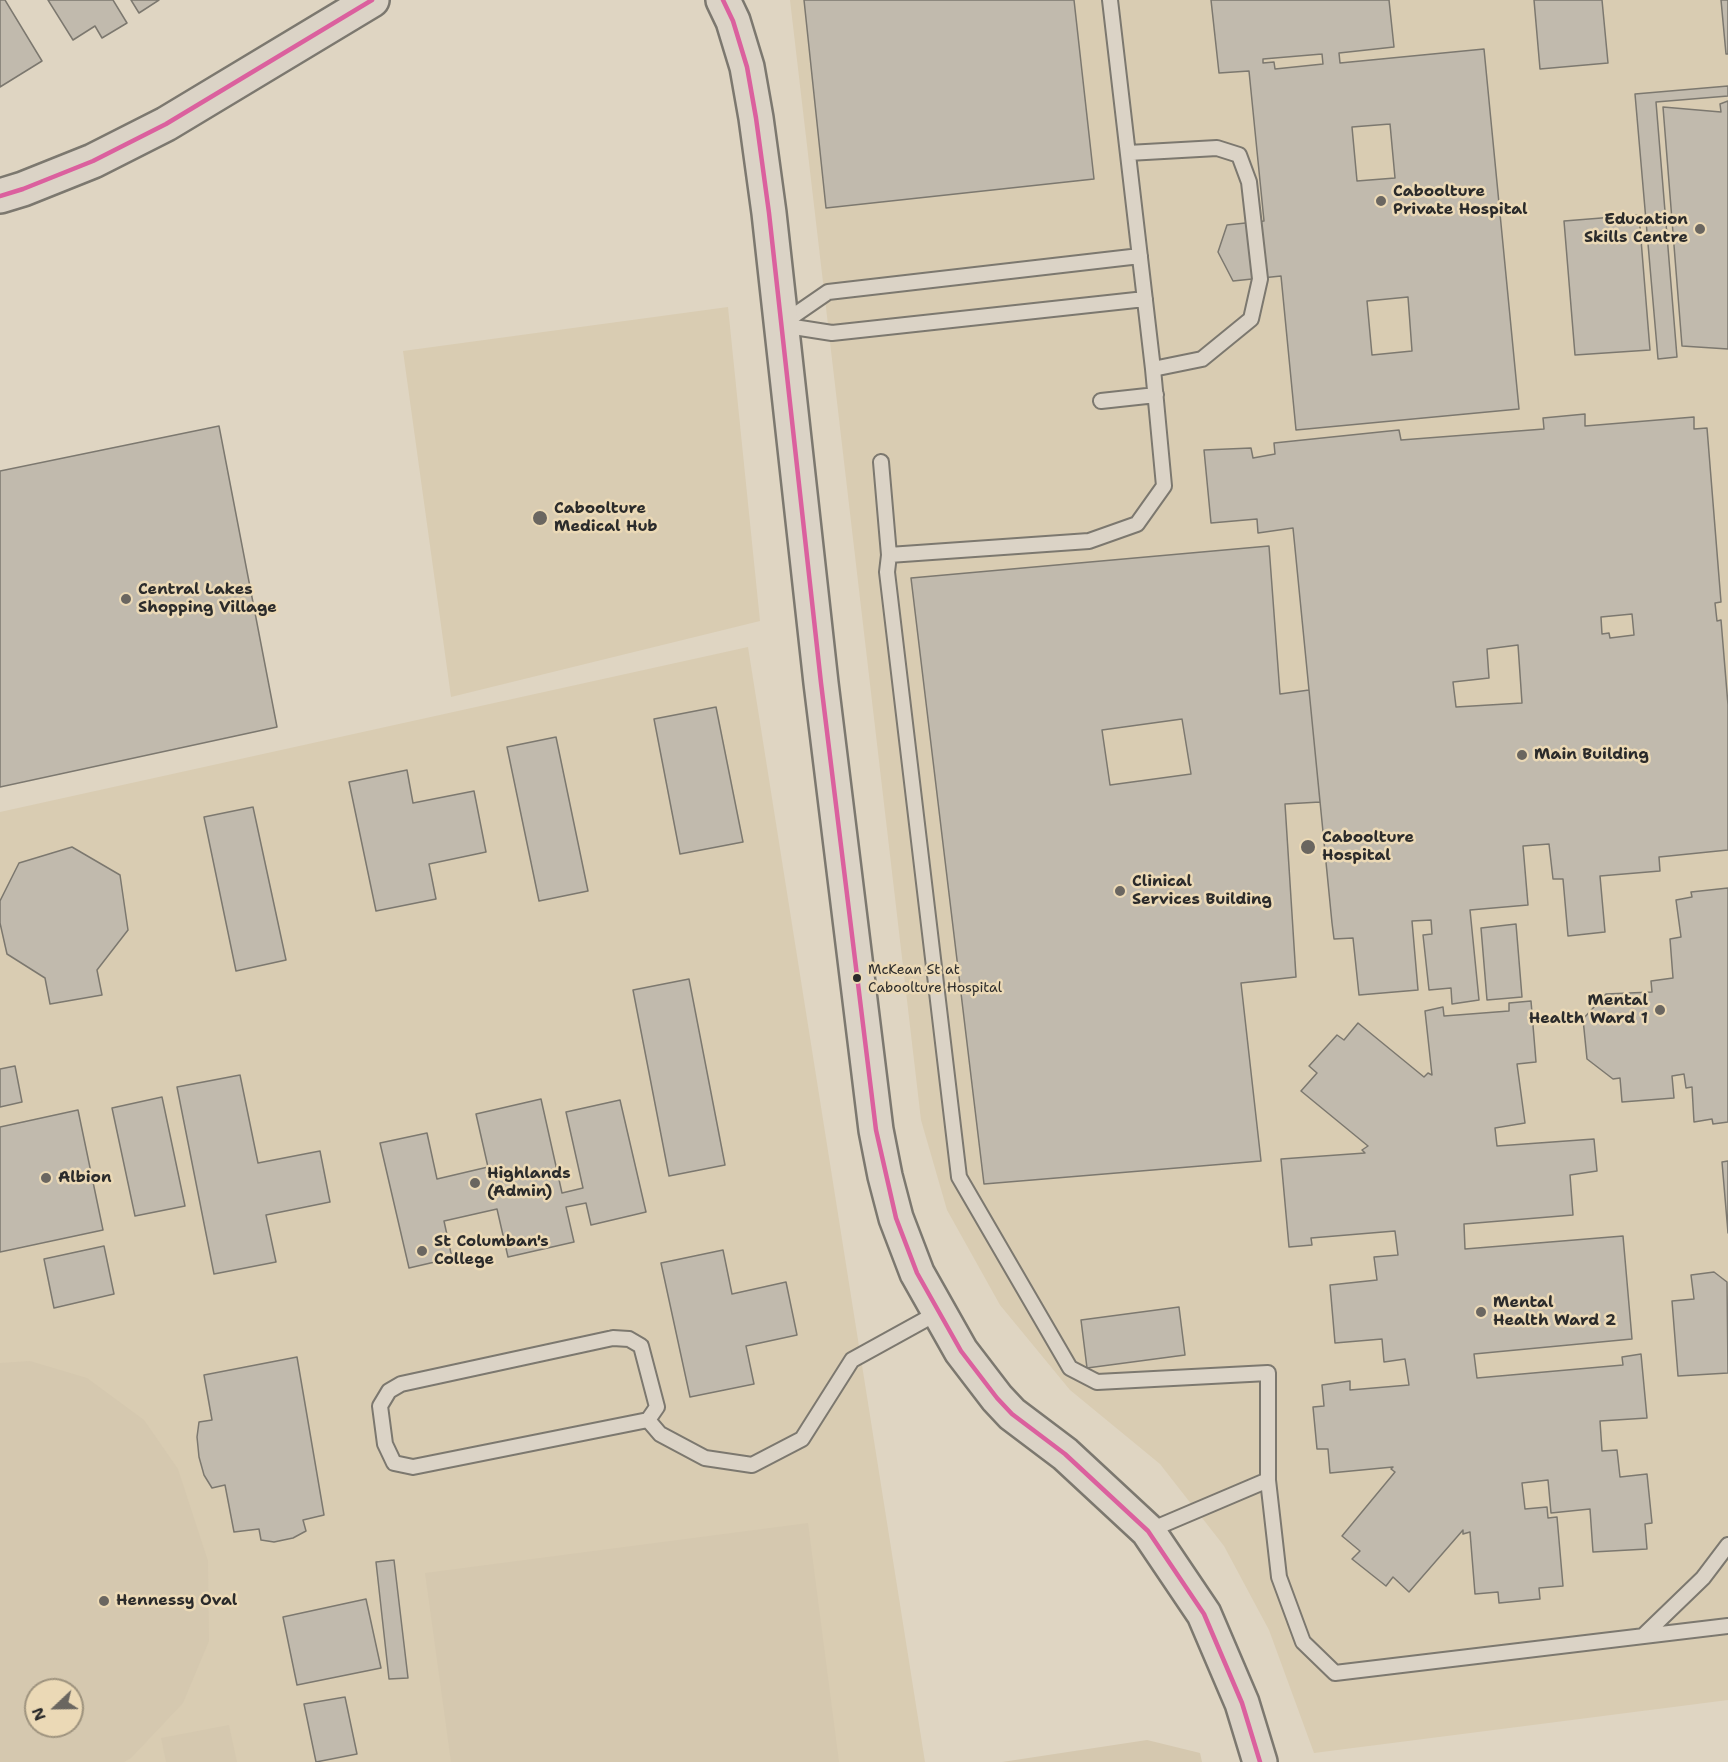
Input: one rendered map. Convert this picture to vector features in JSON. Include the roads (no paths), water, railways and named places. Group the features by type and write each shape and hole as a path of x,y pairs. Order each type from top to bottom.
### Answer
{"main road":[{"path":"0,196 93,162 166,124 372,0"},
{"path":"723,0 733,21 747,67 769,213 821,683 876,1130 896,1218 917,1273 961,1351 997,1398 1012,1414 1065,1454 1148,1531 1204,1614 1242,1703 1260,1762"}],"lane":[{"path":"889,555 1089,541 1137,524 1164,486 1156,395 1110,0"},
{"path":"1128,153 1217,148 1239,155 1250,182 1260,279 1251,319 1202,359 1153,369"},
{"path":"781,325 828,292 1140,256"},
{"path":"781,325 832,333 1145,298"},
{"path":"1101,401 1156,395"},
{"path":"882,462 889,555 887,572 960,1177 1070,1368 1097,1382 1268,1373 1268,1480 1279,1577 1304,1642 1335,1673 1728,1626"},
{"path":"648,1420 660,1434 705,1458 752,1465 802,1439 852,1360 939,1311"},
{"path":"613,1338 629,1339 641,1346 657,1407 648,1420 412,1467 394,1463 385,1444 380,1406 389,1391 401,1384 613,1338"},
{"path":"1148,1531 1268,1480"},
{"path":"1644,1635 1703,1578 1728,1545"}],"place":[{"name":"Caboolture Private Hospital","path":"1381,201"},
{"name":"Education Skills Centre","path":"1700,229"},
{"name":"Caboolture Medical Hub","path":"540,518"},
{"name":"Central Lakes Shopping Village","path":"126,599"},
{"name":"Main Building","path":"1522,755"},
{"name":"Caboolture Hospital","path":"1308,847"},
{"name":"Clinical Services Building","path":"1120,891"},
{"name":"McKean St at Caboolture Hospital","path":"857,978"},
{"name":"Mental Health Ward 1","path":"1660,1010"},
{"name":"Albion","path":"46,1178"},
{"name":"Highlands (Admin)","path":"475,1183"},
{"name":"St Columban's College","path":"422,1251"},
{"name":"Mental Health Ward 2","path":"1481,1312"},
{"name":"Hennessy Oval","path":"104,1601"}]}
